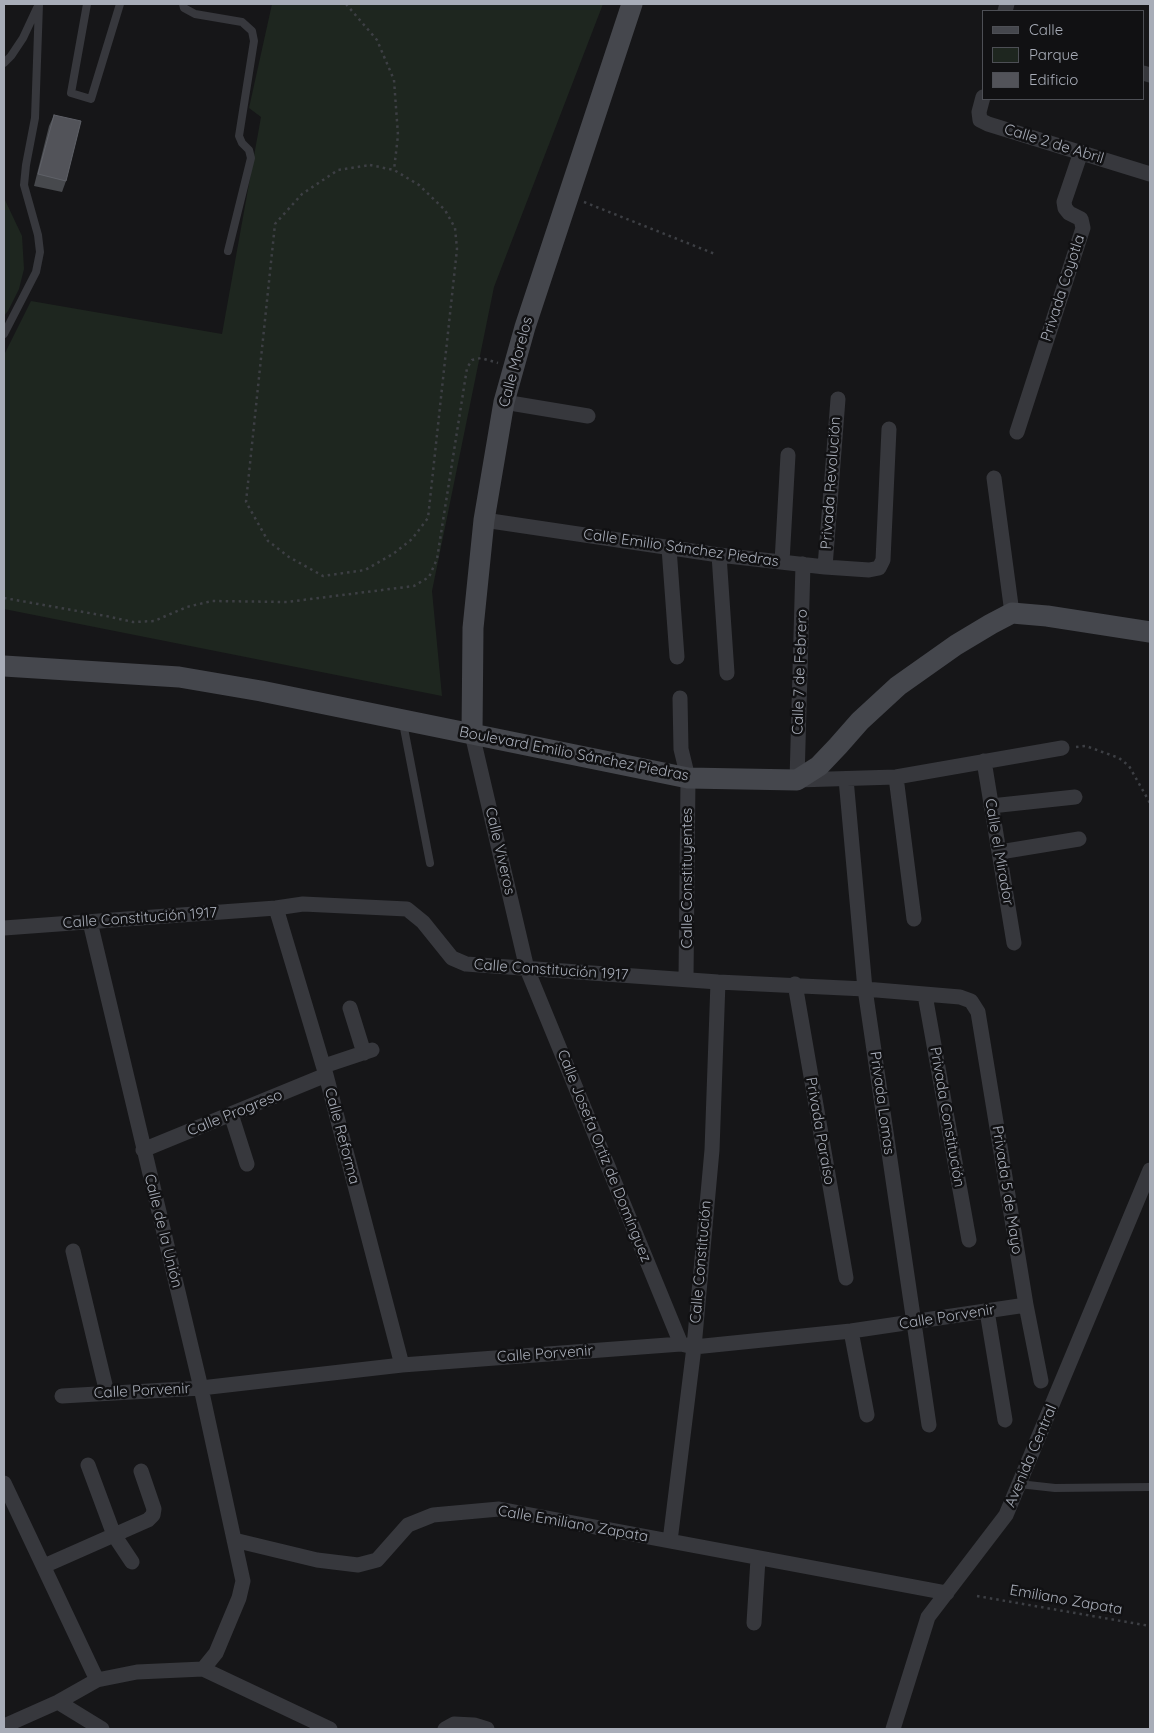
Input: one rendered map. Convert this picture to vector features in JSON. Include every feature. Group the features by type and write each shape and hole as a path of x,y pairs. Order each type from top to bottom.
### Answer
{"main road":[{"name":"Calle Morelos","path":"472,734 473,628 484,520 504,402 525,327 567,195 632,4"},
{"path":"797,780 819,766 860,721 898,686 956,646 1012,612 1150,632"},
{"name":"Boulevard Emilio Sánchez Piedras","path":"4,666 179,677 688,778 797,780"}],"street":[{"name":"Calle 2 de Abril","path":"982,100 979,112 980,120 1150,174"},
{"name":"Privada Coyotla","path":"1017,432 1083,228 1081,219 1069,213 1065,208 1064,202 1082,152"},
{"name":"Privada Revolución","path":"825,567 838,398"},
{"path":"504,402 588,416"},
{"name":"Calle Emilio Sánchez Piedras","path":"484,520 669,548 782,562 869,570 879,568 883,560 889,429"},
{"path":"782,562 788,455"},
{"path":"994,478 1012,612"},
{"path":"669,548 677,657"},
{"path":"719,554 727,674"},
{"name":"Calle 7 de Febrero","path":"797,780 803,564"},
{"path":"680,698 681,748 688,778"},
{"name":"Calle Viveros","path":"472,734 527,969"},
{"path":"797,780 896,777 1062,748"},
{"name":"Calle el Mirador","path":"984,761 1014,943"},
{"path":"896,777 914,919"},
{"name":"Calle Constituyentes","path":"686,979 688,778"},
{"name":"Privada Lomas","path":"846,779 865,989 929,1425"},
{"path":"991,806 1075,796"},
{"path":"1000,852 1078,839"},
{"name":"Calle Constitución 1917","path":"4,928 276,908 303,904 407,909 423,922 452,958 466,964 718,982 795,984 960,997 971,1000"},
{"name":"Calle Reforma","path":"276,908 325,1071 402,1365"},
{"name":"Calle de la Unión","path":"90,922 201,1388 234,1540"},
{"name":"Calle Josefa Ortiz de Domínguez","path":"527,969 687,1345"},
{"name":"Calle Constitución","path":"670,1541 687,1345 712,1150 718,982"},
{"name":"Privada Paraíso","path":"795,984 846,1278"},
{"name":"Privada Constitución","path":"925,995 969,1240"},
{"name":"Privada 5 de Mayo","path":"971,1000 978,1012 1026,1304 1041,1381"},
{"name":"Calle Progreso","path":"143,1150 231,1114 368,1052 350,1008"},
{"path":"231,1114 247,1164"},
{"name":"Avenida Central","path":"893,1729 928,1617 1006,1515 1150,1170"},
{"path":"73,1250 107,1393"},
{"name":"Calle Porvenir","path":"62,1396 201,1388 402,1365 687,1345 851,1331 914,1323 1026,1304"},
{"path":"987,1311 1005,1420"},
{"path":"851,1331 867,1415"},
{"path":"88,1465 114,1535 132,1562"},
{"path":"44,1566 148,1520 153,1515 154,1509 141,1471"},
{"path":"4,1483 97,1680"},
{"name":"Calle Emiliano Zapata","path":"234,1540 317,1560 358,1565 377,1560 408,1525 433,1515 499,1509 947,1593"},
{"path":"202,1669 216,1653 240,1598 243,1581 234,1540"},
{"path":"754,1623 758,1559"},
{"path":"4,1726 58,1702 97,1680 137,1672 202,1669 330,1729"},
{"path":"58,1702 102,1729"},
{"path":"445,1729 454,1724 474,1725 487,1729"}],"lane":[{"path":"4,64 22,38 39,4"},
{"path":"4,334 36,272 40,252 38,235 24,185 35,118 39,4"},
{"path":"87,4 71,93 91,98 120,4"},
{"path":"183,4 184,8 195,14 242,22 252,31 254,41 239,136 242,143 249,150 251,158 228,251"},
{"path":"403,720 430,864"},
{"path":"1019,1484 1055,1488 1150,1486"}],"path":[{"path":"346,4 377,40 394,80 398,135 394,170"},
{"path":"370,165 394,170 420,185 445,210 455,228 457,249 428,518 412,539 393,554 365,570 323,576 289,557 268,541 246,502 276,224 302,194 338,170 370,165"},
{"path":"567,195 715,254"},
{"path":"4,598 134,622 154,622 187,607 212,601 286,602 414,586 429,577 437,560 467,368 472,360 480,358 514,367"},
{"path":"1062,748 1086,746 1119,758 1129,766 1150,803"},
{"name":"Emiliano Zapata","path":"977,1596 1150,1626"}],"green space":[{"path":"272,4 603,4 494,287 432,591 442,696 4,609 4,355 31,301 222,334 261,117 249,108"},
{"path":"4,198 22,236 24,269 19,289 4,316"}],"building":[{"path":"54,115 81,121 66,181 38,174"}]}
